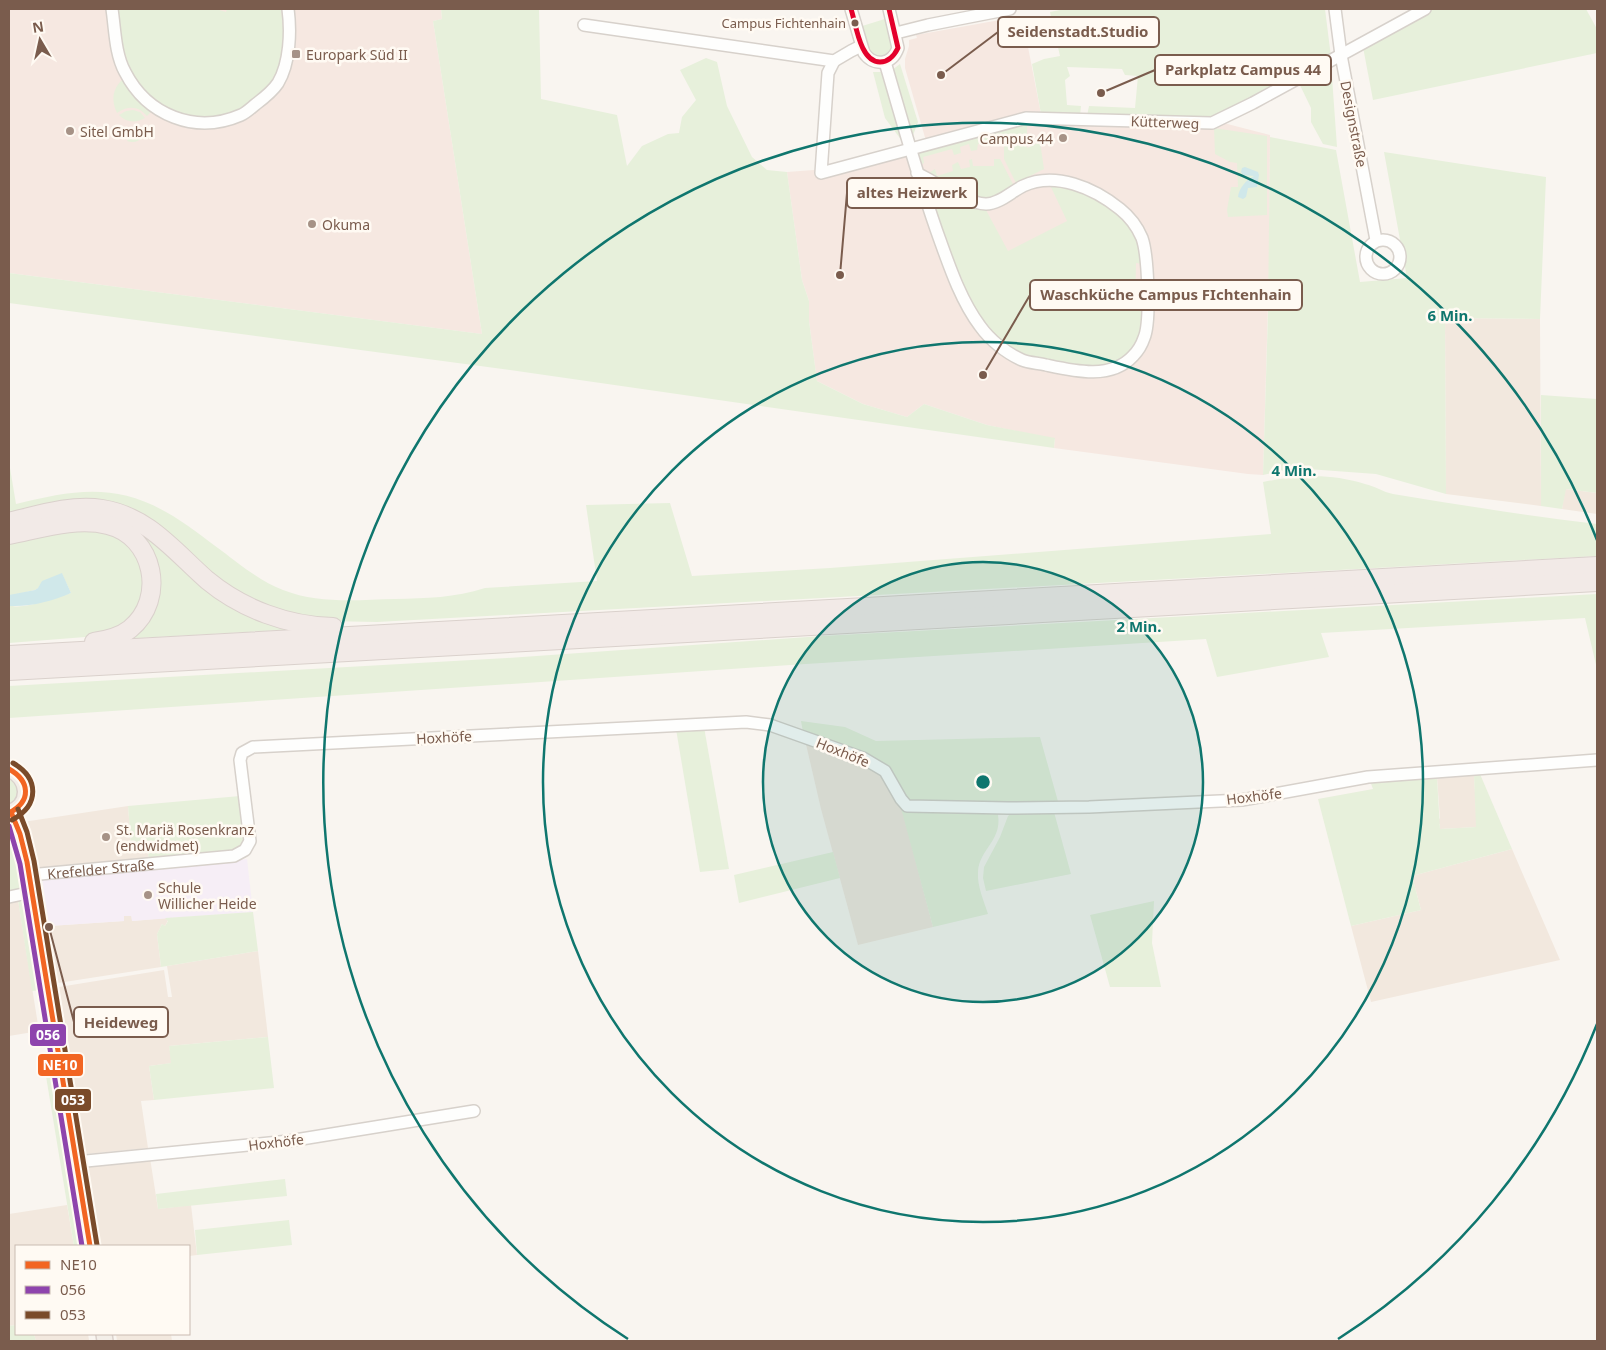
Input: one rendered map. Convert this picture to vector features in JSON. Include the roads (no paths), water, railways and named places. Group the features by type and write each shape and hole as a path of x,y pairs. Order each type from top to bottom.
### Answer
{"highway":[{"path":"9,516 41,515 82,508 116,512 148,527 164,539 212,583 231,596 258,610 288,621 310,626 403,632"},
{"path":"9,532 41,515"},
{"path":"9,532 78,523 107,525 125,532 136,542 147,558 151,572 151,589 147,606 140,619 126,632 109,640 95,642 31,661 9,671"},
{"path":"9,678 31,661 403,632 1597,566"},
{"path":"9,655 31,661 121,664 1597,582"},
{"path":"9,648 31,661"}],"main road":[{"path":"9,769 21,777 26,790 22,803 10,813"},
{"name":"Krefelder Straße","path":"10,813 23,842 90,1245"}],"street":[{"path":"112,9 119,56 124,71 139,94 159,111 192,123 219,121 242,115 269,94 277,84 283,71 289,44 288,9"},
{"path":"851,9 861,46 868,59 880,63 890,60 897,53 898,43 889,9"},
{"path":"896,33 1010,9"},
{"name":"Designstraße","path":"1335,9 1341,55 1376,240"},
{"name":"Kütterweg","path":"910,149 1026,118 1212,123 1425,9"},
{"path":"584,25 834,61"},
{"path":"861,46 850,50 834,61 828,73 821,173 910,149"},
{"path":"885,62 917,174 947,262 972,315 981,328 995,342 1023,360 1071,370 1107,371 1120,367 1134,356 1144,338 1148,324 1146,254 1143,241 1133,220 1121,209 1095,193 1058,180 1046,180 1022,186 1002,199 988,204 974,202 917,174"},
{"name":"Hoxhöfe","path":"234,856 245,850 250,841 240,760 242,753 253,747 746,722 770,724 864,758 885,770 901,799 908,806 1008,808 1089,807 1242,800 1368,778 1597,760"},
{"name":"Krefelder Straße","path":"29,875 234,856"},
{"path":"9,897 32,892"},
{"name":"Hoxhöfe","path":"76,1162 289,1141 474,1110"}],"water":[{"path":"1245,167 1258,172 1259,175 1257,187 1248,188 1246,197 1243,199 1238,197 1241,187 1254,176 1243,175 1241,172 1242,168"},
{"path":"62,573 71,593 34,604 9,605 9,595 35,590 42,581"}],"place":[{"name":"Campus Fichtenhain","path":"855,23"},
{"name":"Europark Süd II","path":"296,54"},
{"name":"Seidenstadt.Studio","path":"941,75"},
{"name":"Parkplatz Campus 44","path":"1101,93"},
{"name":"Sitel GmbH","path":"70,131"},
{"name":"Campus 44","path":"1063,138"},
{"name":"Okuma","path":"312,224"},
{"name":"altes Heizwerk","path":"840,275"},
{"name":"Waschküche Campus FIchtenhain","path":"983,375"},
{"name":"St. Mariä Rosenkranz (endwidmet)","path":"106,837"},
{"name":"Schule Willicher Heide","path":"148,895"},
{"name":"Heideweg","path":"49,927"}]}
